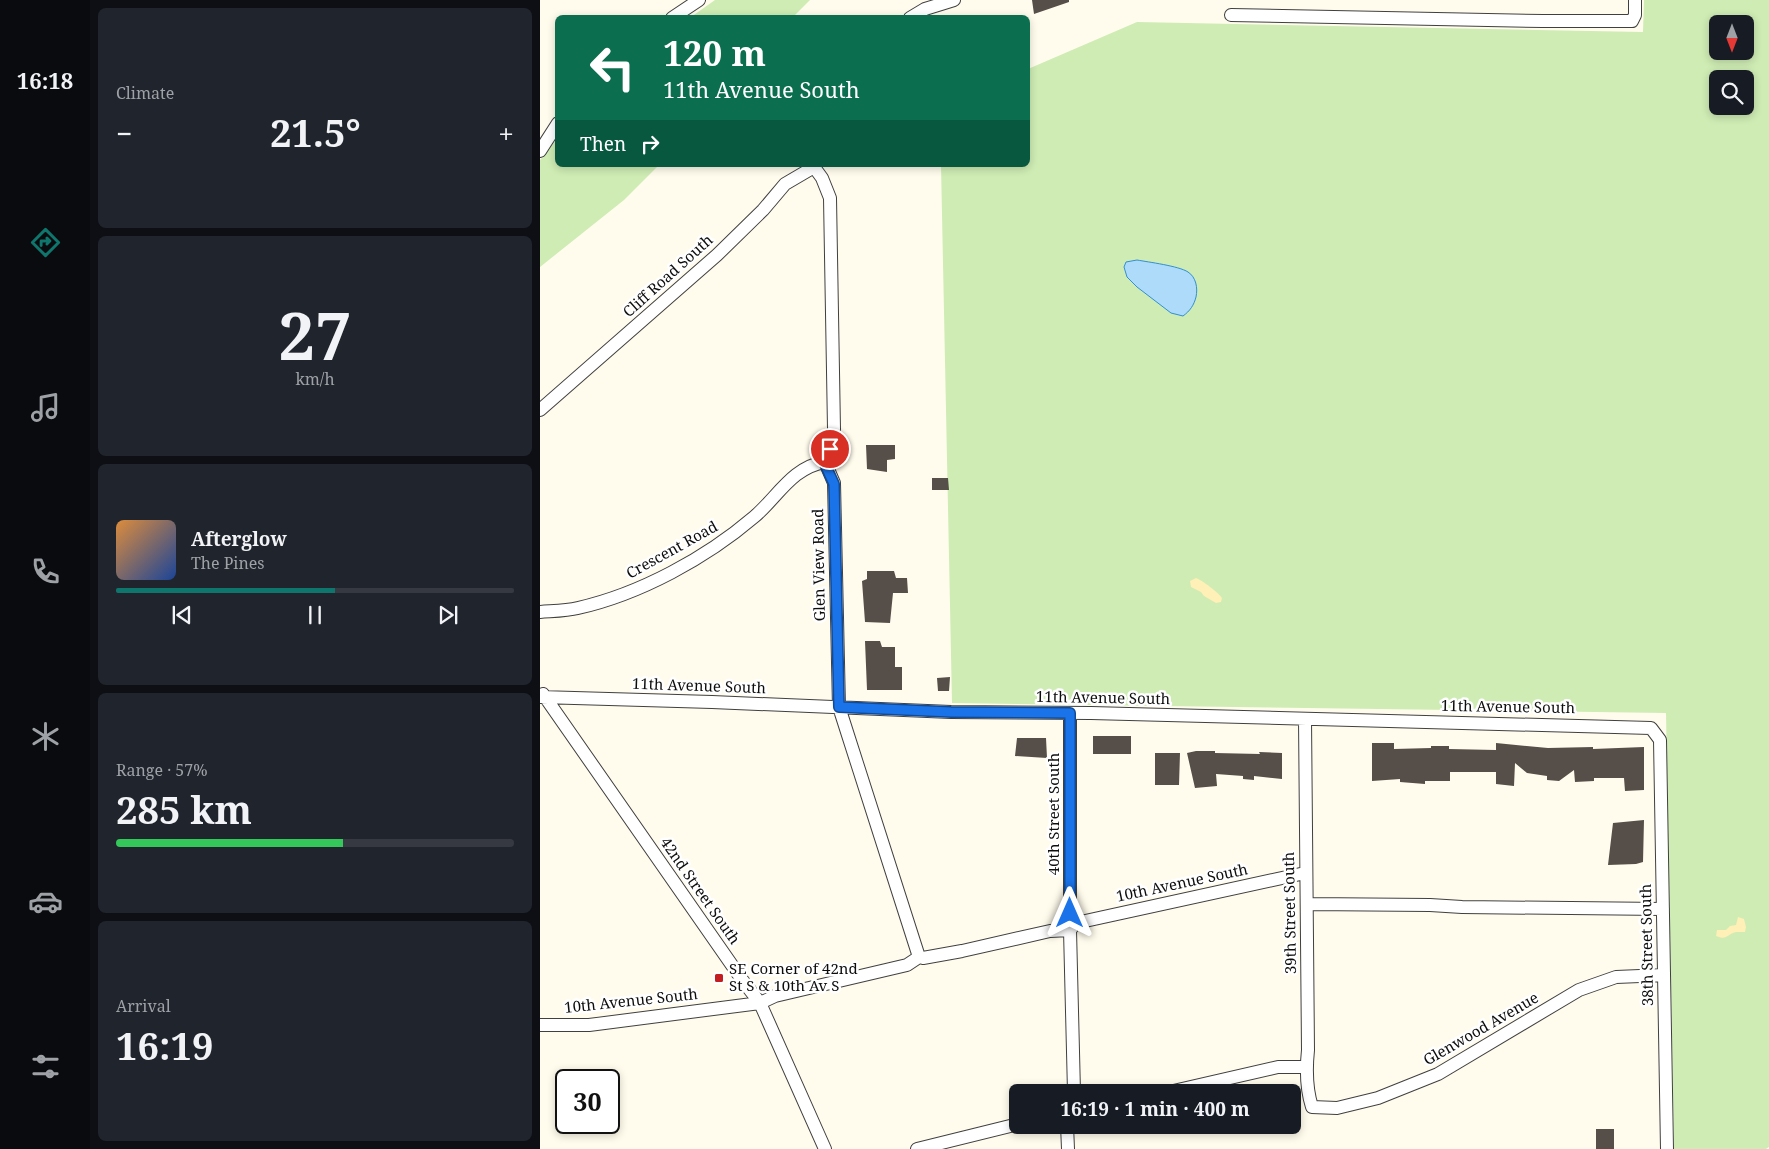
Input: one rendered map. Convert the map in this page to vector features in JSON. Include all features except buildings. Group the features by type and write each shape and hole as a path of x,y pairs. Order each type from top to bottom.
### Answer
{"street":[{"path":"676,15 699,0"},
{"path":"914,15 925,8 954,0"},
{"path":"1231,15 1632,21 1635,15 1635,0"},
{"path":"540,151 555,128"},
{"name":"Cliff Road South","path":"540,410 717,255 763,210 784,184 812,167"},
{"path":"815,167 822,178 830,198 834,429 830,449 824,462"},
{"name":"Crescent Road","path":"540,612 577,609 636,590 713,549 755,516 796,474 812,464 824,462"},
{"name":"Glen View Road","path":"824,462 834,484 839,707 919,957"},
{"name":"11th Avenue South","path":"542,695 951,712 1070,713 1651,728 1660,740"},
{"name":"42nd Street South","path":"542,695 760,1003 825,1149"},
{"name":"40th Street South","path":"1070,713 1070,913 1073,922 1070,930 1074,1084"},
{"name":"39th Street South","path":"1305,719 1308,1050 1306,1066 1308,1095 1312,1107"},
{"name":"38th Street South","path":"1660,740 1667,1149"},
{"name":"10th Avenue South","path":"540,1024 589,1025 760,1003 775,996 840,979 907,965 919,957 923,958 962,951 1050,931 1070,930 1076,923 1305,873"},
{"path":"1307,904 1663,908"},
{"name":"Glenwood Avenue","path":"1312,1107 1337,1108 1378,1098 1438,1074 1579,990 1616,978 1664,975"},
{"path":"1204,1084 1278,1067 1306,1066"},
{"path":"917,1149 1009,1126"},
{"path":"1067,1134 1068,1149"}],"green space":[{"path":"715,0 810,0 795,15 694,15"},
{"path":"1644,0 1769,0 1769,1147 1766,1149 1674,1149 1666,713 952,703 941,167 1030,167 1030,68 1137,22 1643,32"},
{"path":"555,141 555,167 657,167 624,200 540,267 540,160"}],"sand":[{"path":"1196,578 1218,593 1222,598 1221,602 1216,603 1191,587 1190,581"},
{"path":"1738,917 1744,919 1745,932 1736,932 1725,937 1716,936 1717,930 1726,930 1730,926 1736,925"}],"water":[{"path":"1137,260 1163,264 1191,274 1196,283 1197,294 1188,312 1183,316 1171,313 1127,277 1124,267 1126,262"}],"place":[{"name":"SE Corner of 42nd St S & 10th Av S","path":"719,978"}],"route":[{"path":"830,449 824,462 834,484 839,707 951,712 1070,713 1070,913"}]}
